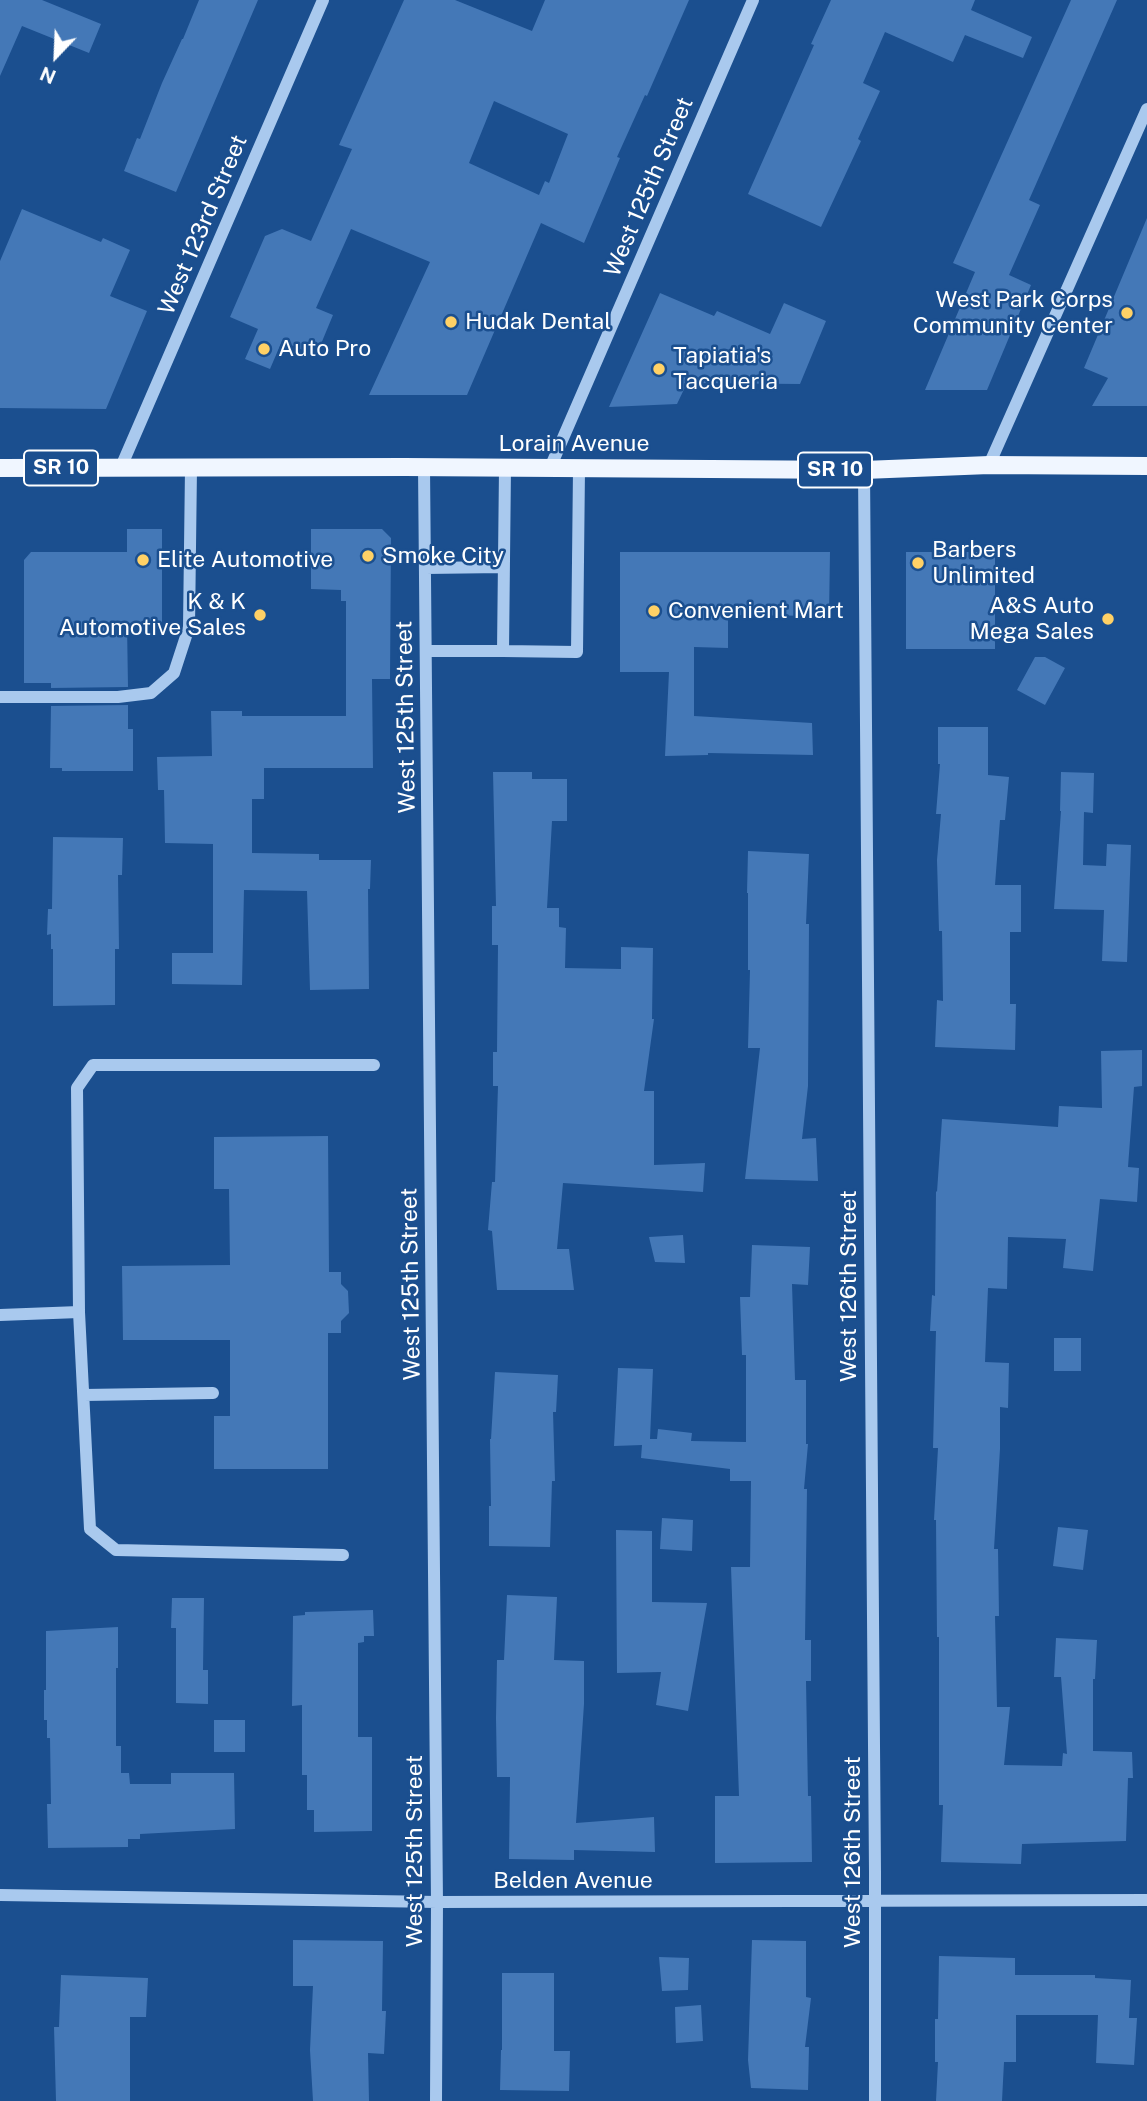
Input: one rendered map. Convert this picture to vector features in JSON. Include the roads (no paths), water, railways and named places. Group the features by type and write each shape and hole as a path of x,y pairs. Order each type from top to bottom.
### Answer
{"main road":[{"name":"Lorain Avenue","path":"0,468 863,470 989,466 1147,466"}],"street":[{"name":"West 123rd Street","path":"121,467 323,0"},
{"name":"West 125th Street","path":"550,468 753,0"},
{"path":"989,466 1147,109"},
{"name":"West 125th Street","path":"424,467 438,1902 436,2101"},
{"path":"0,697 118,697 151,693 174,673 189,627 191,468"},
{"path":"503,651 505,468"},
{"path":"426,652 577,652 579,468"},
{"name":"West 126th Street","path":"863,470 875,2101"},
{"path":"425,568 503,567"},
{"path":"343,1555 117,1550 90,1529 79,1312 77,1088 93,1065 374,1065"},
{"path":"0,1315 79,1312"},
{"path":"84,1395 213,1393"},
{"name":"Belden Avenue","path":"0,1895 438,1902 1147,1900"}],"place":[{"name":"West Park Corps Community Center","path":"1127,313"},
{"name":"Hudak Dental","path":"451,322"},
{"name":"Auto Pro","path":"264,349"},
{"name":"Tapiatia's Tacqueria","path":"659,369"},
{"name":"Smoke City","path":"368,556"},
{"name":"Elite Automotive","path":"143,560"},
{"name":"Barbers Unlimited","path":"918,563"},
{"name":"Convenient Mart","path":"654,611"},
{"name":"K & K Automotive Sales","path":"260,615"},
{"name":"A&S Auto Mega Sales","path":"1108,619"}]}
